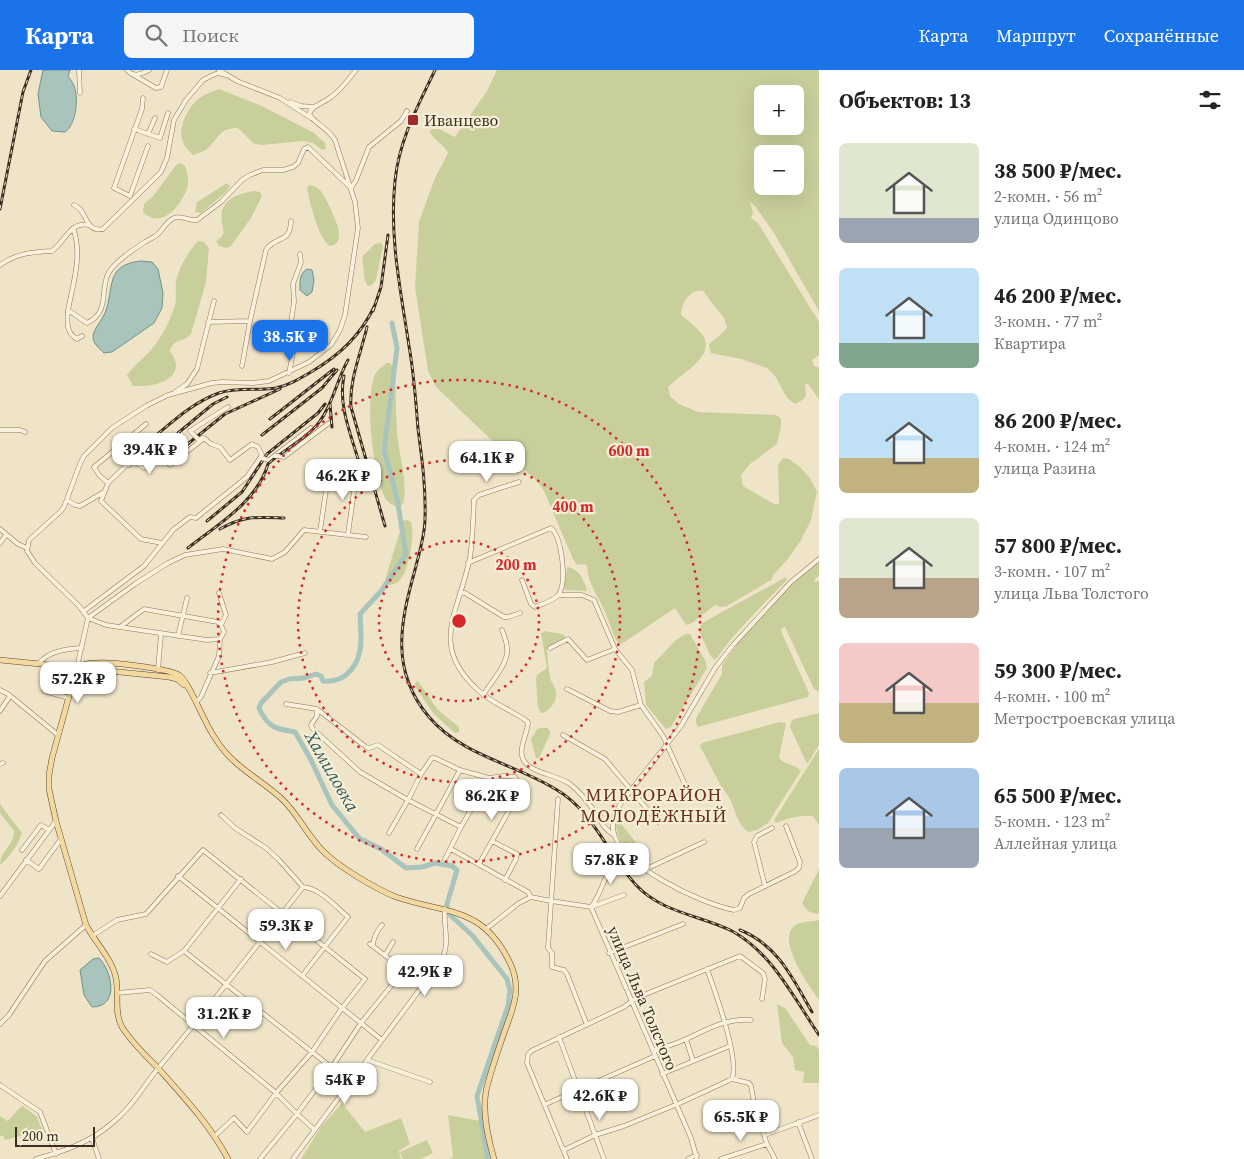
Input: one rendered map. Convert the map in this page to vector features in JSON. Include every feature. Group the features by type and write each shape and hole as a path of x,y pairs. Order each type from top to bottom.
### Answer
{"main road":[{"path":"0,660 169,677 182,682 191,693"},
{"path":"77,667 95,662 158,670 179,675 185,680 209,729 228,756 281,798 315,843 329,857 385,892 446,909 473,920 486,929 500,945 510,964 517,992 513,1011 486,1091 485,1113 494,1159"},
{"path":"77,667 58,735 49,775 49,790 86,925 109,962 116,978 118,1016 121,1026 215,1136 228,1159"}],"street":[{"path":"80,70 80,93"},
{"path":"127,70 156,88 161,87 167,70"},
{"path":"132,74 141,74 149,70"},
{"path":"219,70 250,87 301,106 314,107"},
{"path":"311,118 310,111 339,91 356,70"},
{"path":"0,265 16,255 52,251 73,228 82,224 98,230 103,229 161,172 174,120 186,100 203,80 218,73 226,75"},
{"path":"133,200 130,196 114,188 142,109 143,98"},
{"path":"220,638 207,640 119,628 106,626 88,618 84,611 35,563 27,548 32,536 60,512 67,500 84,456 112,428 146,406 173,394 212,383 262,382 289,373 325,351 336,339 343,322 357,237 357,210 335,140 325,127 280,98"},
{"path":"351,188 369,147 401,121 406,111"},
{"path":"134,129 160,138 168,113"},
{"path":"148,134 155,118"},
{"path":"130,196 148,146"},
{"path":"68,310 84,322 91,321 100,312 104,303 109,272 119,262 158,234 174,218 180,217 197,220 204,216 221,202 242,180 250,175 267,169 291,169 298,163 306,148 310,147 351,188"},
{"path":"74,205 81,210 88,225"},
{"path":"242,366 266,250 270,244 287,236 291,221"},
{"path":"73,228 77,239 78,252 67,321 69,332 72,336 77,339 82,336"},
{"path":"289,373 295,343 290,329 294,302 293,288 301,262 300,254"},
{"path":"173,394 188,384 197,369 214,301"},
{"path":"208,322 250,321"},
{"path":"228,407 190,431 196,437 204,438 211,444 220,447 230,460 252,444 258,447 262,458"},
{"path":"276,456 284,457 330,423"},
{"path":"108,483 99,475 94,467 146,424"},
{"path":"262,458 269,460 276,456 311,428"},
{"path":"0,430 20,430 25,432"},
{"path":"161,455 170,465 204,438"},
{"path":"121,470 134,461 144,468 166,451"},
{"path":"135,456 108,483 101,501 141,539 162,544"},
{"path":"84,611 144,566 174,529 190,517 196,518 247,477 262,458"},
{"path":"320,531 329,470"},
{"path":"328,475 353,481 356,484 348,534"},
{"path":"519,482 479,495 474,500 468,563 450,628 451,643 457,665 467,679 483,695 528,722 522,749 523,759 528,766 561,779 575,788 606,830 614,836 627,854 646,870 676,888 734,910 740,908 747,895 794,872 801,865 786,826"},
{"path":"67,500 75,506 80,506 105,492"},
{"path":"468,563 551,528 557,537 562,560 562,579 558,595"},
{"path":"0,529 18,544 27,548"},
{"path":"77,667 88,618 135,584 168,563 185,555 205,551 231,550 272,559 285,552 304,530 366,537"},
{"path":"0,543 6,535"},
{"path":"614,836 614,818 621,804 681,726 715,668 733,645 791,582 819,559"},
{"path":"522,580 533,606 539,605 558,595 582,595 594,600 615,648 632,670 641,705 667,744 688,791"},
{"path":"460,592 465,593 504,617 508,618 520,612"},
{"path":"196,702 201,697 220,650 220,638 224,632 222,625 226,616 219,593"},
{"path":"178,636 187,598"},
{"path":"119,628 144,609 218,622 222,625"},
{"path":"483,695 507,655 502,630"},
{"path":"158,670 161,634"},
{"path":"550,648 568,638 587,660 615,648"},
{"path":"39,663 43,658 54,653 82,648"},
{"path":"210,673 272,662 305,653"},
{"path":"567,689 614,712 641,705"},
{"path":"0,690 58,735"},
{"path":"44,691 69,698"},
{"path":"0,710 10,696"},
{"path":"286,704 317,710 366,747 370,748 378,745 421,774"},
{"path":"317,710 317,716 311,725 312,728 360,772 435,815 461,827"},
{"path":"563,735 605,759 658,822"},
{"path":"389,833 421,774 432,758 460,770 490,778 515,777 521,787 520,791 479,864"},
{"path":"417,849 460,770"},
{"path":"445,859 461,827 490,778"},
{"path":"558,799 548,948 552,953 552,967 564,970 567,974 586,1025"},
{"path":"221,814 234,828 266,848 304,887 319,894 348,917 302,976"},
{"path":"0,896 56,820"},
{"path":"22,850 41,825 48,830"},
{"path":"765,886 754,842 757,836 772,828"},
{"path":"26,860 39,870 61,839"},
{"path":"492,841 517,854 505,880"},
{"path":"646,870 704,842"},
{"path":"451,849 528,892 531,897"},
{"path":"92,936 117,920 146,914 203,850 241,878 366,979 342,1008 312,1052 276,1093 247,1132 234,1118 215,1136"},
{"path":"591,907 597,899 608,872 617,860 627,854"},
{"path":"178,876 382,1040"},
{"path":"151,954 167,962 184,950 241,878"},
{"path":"36,1159 78,1146 92,1138 126,1112 158,1068 194,1026 304,887"},
{"path":"486,929 519,903 531,897 551,902 591,907 624,896"},
{"name":"улица Льва Толстого","path":"591,907 691,1138 696,1158"},
{"path":"293,1159 441,961 447,944 446,909"},
{"path":"610,953 683,924"},
{"path":"0,1024 9,1014 45,961 86,925"},
{"path":"260,1159 332,1066 361,1023 404,970 371,944 382,925"},
{"path":"386,954 393,942"},
{"path":"184,950 350,1082"},
{"path":"567,1159 527,1059 534,1048 624,1007 636,998 740,956 763,973 765,980 762,999"},
{"path":"707,969 718,998 730,1046 734,1070 732,1079"},
{"path":"117,993 150,990 276,1093 315,1130"},
{"path":"546,1104 724,1022 751,1020"},
{"path":"559,1037 604,1159"},
{"path":"686,1039 693,1061"},
{"path":"662,1074 730,1046"},
{"path":"367,1060 430,1082"},
{"path":"564,1150 595,1135 624,1126 732,1079 748,1083 751,1086 755,1108 767,1144 775,1159"},
{"path":"0,1085 40,1112 56,1154"},
{"path":"765,1135 819,1115"},
{"path":"798,1122 812,1159"},
{"path":"92,1138 99,1159"},
{"path":"721,1159 767,1144"},
{"path":"688,1159 696,1158"}],"green space":[{"path":"497,70 819,70 819,311 774,233 755,206 750,202 753,213 751,218 758,223 819,322 819,355 812,360 814,366 819,368 819,399 808,384 805,384 806,394 804,399 795,404 787,398 775,376 767,368 741,359 711,353 709,345 727,327 724,318 703,291 694,292 687,298 681,315 697,328 704,337 706,345 704,352 694,365 668,387 670,396 679,404 698,412 776,415 781,419 777,444 750,464 741,475 743,486 774,504 779,504 778,465 783,458 789,459 800,467 810,478 817,492 811,520 801,540 771,580 727,606 720,607 715,605 692,623 686,625 675,608 619,644 591,585 587,566 585,564 577,565 573,559 544,491 537,481 436,387 428,371 415,287 419,222 435,178 448,153 434,138 430,132 431,129 439,129 455,137 487,91"},
{"path":"219,89 262,106 314,133 325,143 326,148 322,150 313,143 303,141 261,145 253,143 238,128 232,128 223,131 206,149 193,155 182,141 181,135 185,117 191,106 198,100"},
{"path":"180,163 185,166 188,180 182,200 171,213 164,217 150,217 143,212 144,204 154,195 176,165"},
{"path":"227,183 230,186 225,193 201,213 195,212 197,202"},
{"path":"309,185 320,190 335,219 339,237 334,245 329,246 318,227 307,189"},
{"path":"254,191 260,192 262,196 251,218 231,246 226,248 219,246 216,241 221,237 224,230 221,216 225,205 229,200 240,194"},
{"path":"198,241 204,242 209,248 206,282 191,334 185,339 176,342 170,351 176,363 175,371 166,380 159,383 133,386 127,375 151,350 165,329 175,305 176,282 179,271"},
{"path":"381,243 383,246 376,280 372,285 368,286 365,281 362,257 375,244"},
{"path":"390,363 396,370 397,432 405,490 402,505 395,506 386,499 380,484 371,437 370,420 371,389 374,377 379,369"},
{"path":"403,521 411,522 412,543 406,568 400,580 390,585 385,581 386,577"},
{"path":"819,561 819,576 814,582 819,581 819,692 814,689 785,627 781,631 809,693 808,697 698,727 696,718 722,674 722,665 739,642 786,590"},
{"path":"569,567 581,576 587,589 586,591 566,590 564,588 567,568"},
{"path":"786,577 787,580 732,638 715,660 710,655 699,631 702,623"},
{"path":"545,631 565,636 564,639 547,648 548,667 556,695 550,708 541,713 538,707 536,679 537,675 547,668 541,633"},
{"path":"690,634 706,662 707,668 671,727 666,729 646,705 644,682 652,676 654,663 677,639"},
{"path":"418,681 438,710 459,727 459,732 455,733 433,713 415,686 415,683"},
{"path":"819,713 819,745 808,763 790,727 791,722 794,719"},
{"path":"780,722 786,723 779,758 801,771 768,823 757,830 748,832 740,822 730,798 722,788 700,746 702,743"},
{"path":"547,728 550,734 539,758 536,758 531,739 537,729"},
{"path":"819,749 819,825 813,816 794,817 776,823 774,820"},
{"path":"0,804 22,833 13,851 0,865 2,856 12,841 14,831 0,813"},
{"path":"618,820 639,846 636,847 631,842 625,844 621,840 616,828"},
{"path":"819,869 819,914 809,911 802,903"},
{"path":"819,920 819,1000 792,953 789,934 795,925"},
{"path":"777,1004 785,1008 810,1045 816,1046 819,1050 819,1083 803,1083 804,1072 795,1070 793,1057 782,1043"},
{"path":"342,1103 365,1132 401,1118 410,1144 399,1151 401,1159 301,1159 321,1127"},
{"path":"23,1106 37,1117 42,1130 5,1140 3,1136 0,1136 0,1116 7,1121"},
{"path":"448,1115 480,1121 488,1159 449,1159 453,1157"},
{"path":"427,1140 433,1153 421,1159 403,1159 400,1152"}],"water":[{"path":"43,70 70,70 68,76 76,91 76,111 72,124 65,132 52,131 41,117 38,94"},
{"path":"152,262 158,269 163,293 162,308 154,323 112,352 104,353 95,344 93,337 94,331 105,313 113,279 121,267 129,263"},
{"path":"307,269 312,270 314,280 312,292 307,296 300,290 300,284 301,276"},
{"path":"99,958 104,964 110,979 110,995 107,1001 101,1005 92,1007 84,995 80,970 93,959"}],"waterway":[{"name":"Хамиловка","path":"392,323 397,348 384,450 397,498 406,554 382,590 360,614 361,647 352,669 344,677 332,681 323,681 321,676 316,674 281,682 261,703 259,708 269,724 283,730 295,732 311,760 332,805 359,838 381,849 406,868 422,867 435,863 452,866 457,870 447,907"},
{"name":"Хамиловка","path":"449,912 472,935 507,979 510,990 508,1006 477,1096 488,1159"}],"railway":[{"path":"0,209 23,92 31,70"},
{"path":"435,70 405,137 397,166 394,202 397,264 414,377 425,496 422,544 405,609 403,628 403,664 408,682 417,700 429,717 457,741 541,781 570,799 591,822 626,873 646,894 669,908 732,931 759,951 781,977 819,1035"},
{"path":"373,311 381,287 388,235"},
{"path":"147,443 181,415 209,397 233,390 276,388 311,372 331,359 349,343 363,326 375,305"},
{"path":"367,327 354,377 351,407 385,526"},
{"path":"188,548 235,512 255,490 263,478 268,464 315,427 328,407 348,360"},
{"path":"270,419 334,369"},
{"path":"262,435 322,388 337,370"},
{"path":"344,376 344,407 348,428 358,459"},
{"path":"169,459 225,414 280,389"},
{"path":"178,433 213,404 227,397"},
{"path":"207,521 242,492 267,454 318,413 325,404"},
{"path":"330,404 332,427"},
{"path":"220,529 244,519 284,518"},
{"path":"740,930 765,944 783,964 812,1012"}],"place":[{"name":"Иванцево","path":"413,120"}],"district":[{"name":"МИКРОРАЙОН МОЛОДЁЖНЫЙ","path":"654,804"}]}
